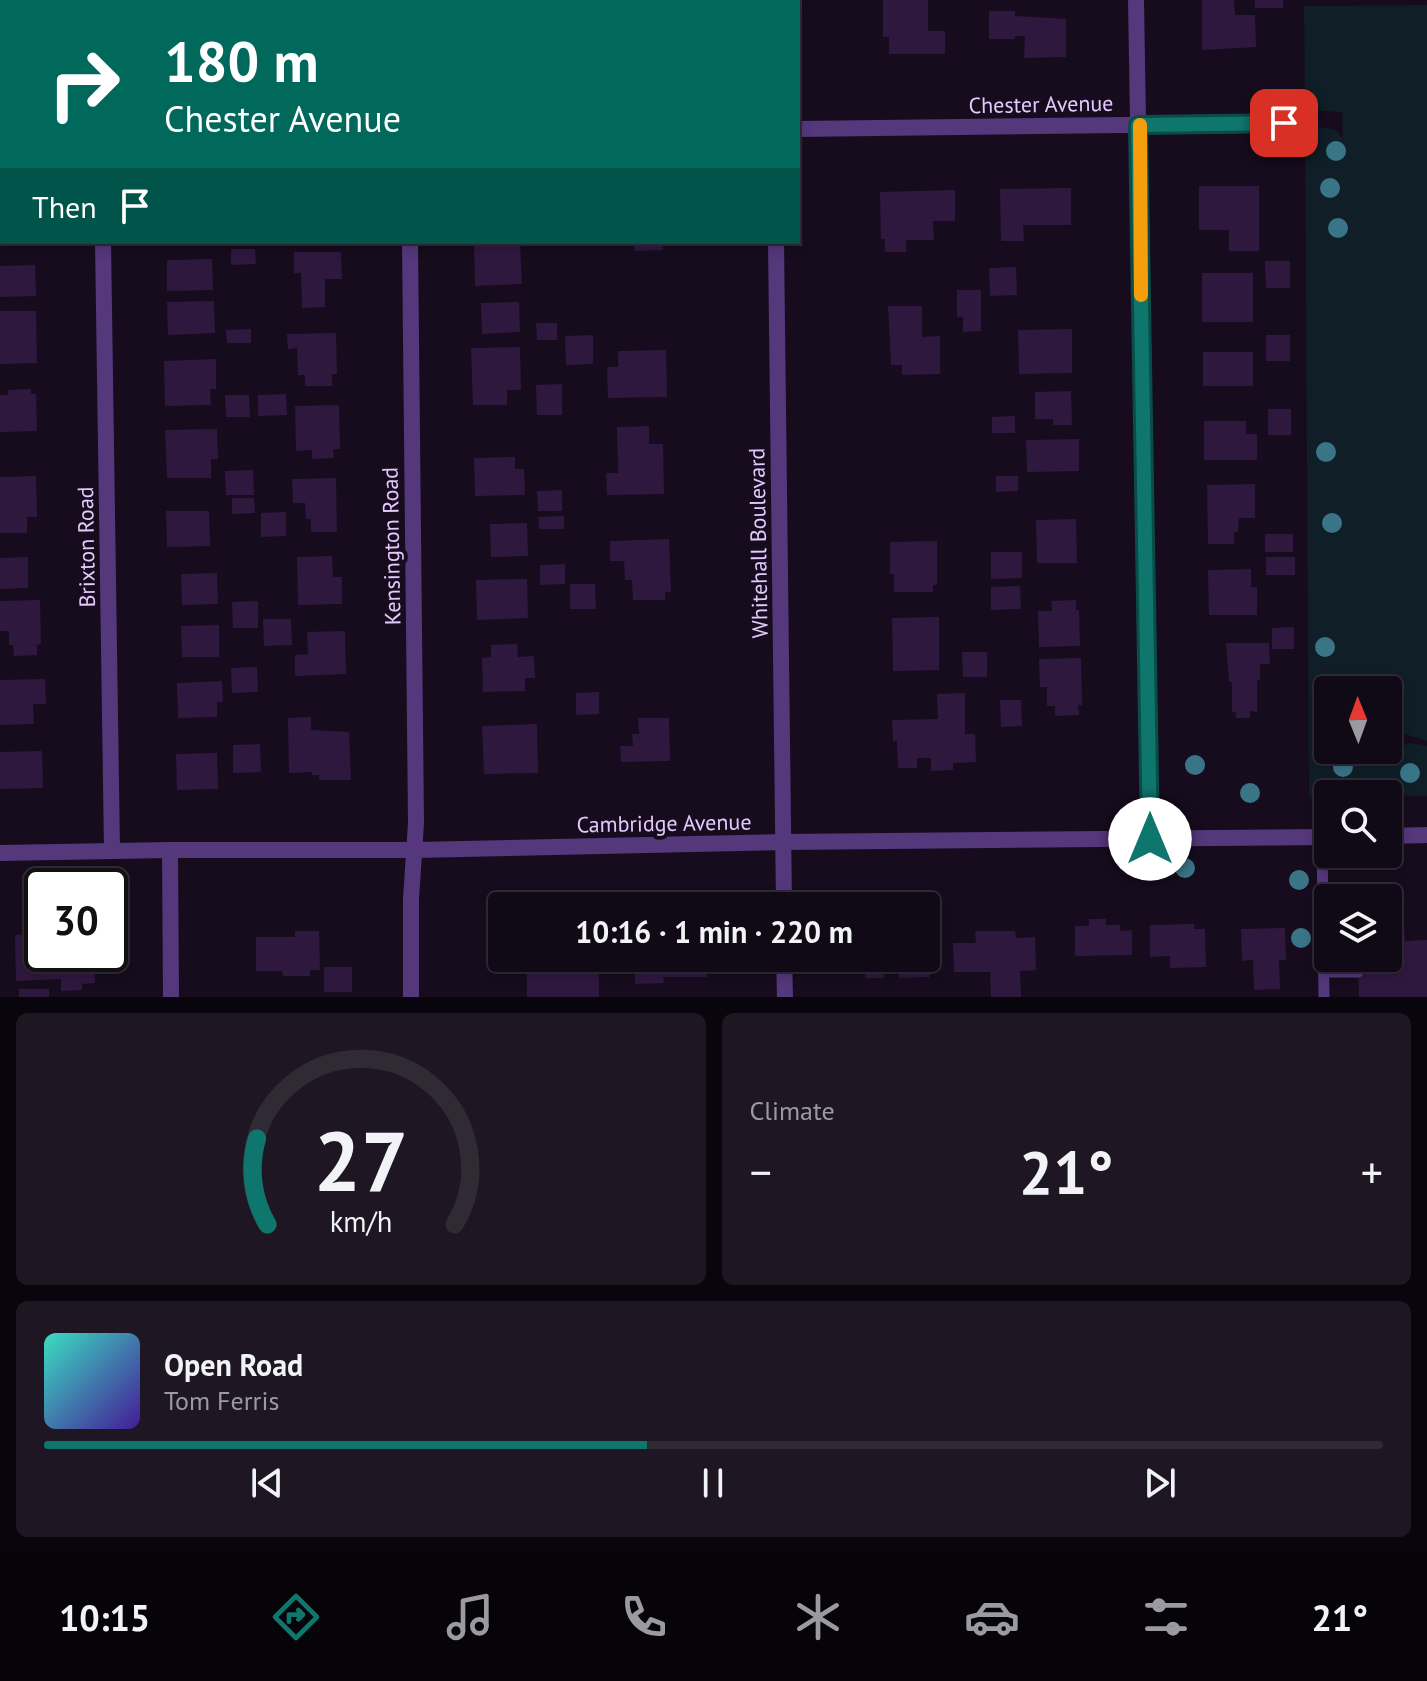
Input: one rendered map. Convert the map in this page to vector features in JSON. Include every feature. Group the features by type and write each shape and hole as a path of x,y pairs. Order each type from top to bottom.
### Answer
{"street":[{"path":"1136,0 1150,839"},
{"name":"Chester Avenue","path":"800,129 1284,123"},
{"name":"Brixton Road","path":"103,244 112,851"},
{"name":"Kensington Road","path":"410,244 415,850 411,899 411,997"},
{"name":"Whitehall Boulevard","path":"776,244 784,892"},
{"path":"1402,836 1427,835"},
{"name":"Cambridge Avenue","path":"0,853 1314,837"},
{"path":"170,850 171,997"},
{"path":"784,972 785,997"}],"lane":[{"path":"1323,972 1324,997"}],"shaded area":[{"path":"1427,5 1427,741 1402,733 1402,676 1314,676 1314,764 1402,764 1402,747 1409,743 1427,746 1427,796 1402,795 1402,780 1314,780 1314,797 1309,797 1305,124 1336,130 1343,139 1342,112 1305,110 1304,6"}],"building":[{"path":"883,0 928,0 928,31 945,31 945,54 889,54 889,37 883,37"},
{"path":"1202,0 1234,0 1235,15 1255,15 1256,47 1202,50"},
{"path":"1255,0 1283,0 1283,8 1255,8"},
{"path":"989,11 1015,11 1015,16 1066,19 1066,57 1024,58 1025,36 989,39"},
{"path":"1199,186 1259,186 1259,251 1229,251 1229,230 1199,230"},
{"path":"1071,188 1071,225 1023,225 1024,241 1001,241 1000,189"},
{"path":"955,190 955,221 933,221 934,240 906,240 906,252 885,252 885,239 881,239 880,192"},
{"path":"474,244 520,244 522,284 475,286"},
{"path":"634,244 663,244 663,250 634,251"},
{"path":"231,249 255,249 256,264 231,265"},
{"path":"294,252 341,252 342,279 325,279 325,307 302,308 301,273 294,273"},
{"path":"212,259 213,290 167,291 167,260"},
{"path":"1265,261 1290,261 1290,288 1266,288"},
{"path":"35,265 36,296 0,297 0,266"},
{"path":"1016,267 1017,295 990,296 989,268"},
{"path":"1202,273 1253,273 1253,322 1202,322"},
{"path":"957,290 981,290 981,331 963,332 963,317 957,317"},
{"path":"214,301 215,333 168,335 167,302"},
{"path":"519,302 520,332 482,334 481,303"},
{"path":"888,306 922,306 922,337 940,336 940,374 902,375 902,365 891,365"},
{"path":"0,311 36,311 37,363 0,364"},
{"path":"536,323 557,323 557,340 537,340"},
{"path":"251,329 251,343 227,343 226,330"},
{"path":"1072,329 1072,373 1019,374 1018,330"},
{"path":"336,333 337,374 332,374 332,386 305,386 305,375 298,375 297,348 288,349 287,334"},
{"path":"593,335 593,364 566,365 565,336"},
{"path":"1266,335 1290,335 1290,361 1266,361"},
{"path":"520,347 521,390 507,390 507,405 473,405 471,348"},
{"path":"666,350 667,397 608,398 607,367 618,367 618,351"},
{"path":"1203,352 1253,352 1253,386 1203,386"},
{"path":"216,359 216,389 210,389 211,405 165,406 164,361"},
{"path":"562,384 562,415 537,415 536,385"},
{"path":"31,389 31,394 36,394 37,431 0,432 0,395 8,395 8,390"},
{"path":"1071,391 1072,425 1053,425 1053,419 1035,419 1035,392"},
{"path":"286,394 287,415 258,416 258,395"},
{"path":"225,395 249,395 250,417 226,417"},
{"path":"339,405 340,449 333,449 334,458 312,459 312,450 296,451 295,406"},
{"path":"1268,409 1291,409 1291,435 1268,435"},
{"path":"1015,416 1015,433 992,433 992,417"},
{"path":"1204,421 1246,421 1246,434 1257,434 1257,460 1204,460"},
{"path":"649,426 649,444 663,444 664,494 607,495 606,473 618,473 617,427"},
{"path":"217,429 218,459 211,459 211,478 167,478 165,430"},
{"path":"1079,439 1079,471 1027,472 1026,440"},
{"path":"515,457 515,469 524,469 525,495 475,496 474,458"},
{"path":"253,470 254,495 226,495 225,471"},
{"path":"36,476 37,517 27,517 27,533 0,533 0,477"},
{"path":"996,476 1018,476 1018,491 996,492"},
{"path":"336,478 337,532 311,532 311,519 306,519 305,503 293,503 292,479"},
{"path":"1255,484 1255,518 1239,518 1234,544 1208,544 1207,485"},
{"path":"562,490 562,511 538,511 537,491"},
{"path":"232,498 254,498 255,513 232,514"},
{"path":"166,511 209,511 210,546 167,547"},
{"path":"286,512 286,536 261,537 261,513"},
{"path":"564,516 564,529 539,529 538,517"},
{"path":"1076,519 1077,563 1037,563 1036,520"},
{"path":"527,523 528,556 491,557 490,524"},
{"path":"1265,534 1293,534 1293,552 1265,552"},
{"path":"669,539 671,592 665,592 665,600 633,600 632,580 625,580 624,561 610,561 610,541"},
{"path":"937,541 937,585 933,585 933,592 894,592 894,574 890,574 890,542"},
{"path":"991,552 1022,552 1022,578 991,579"},
{"path":"332,556 333,577 342,577 342,604 298,605 297,557"},
{"path":"28,557 28,588 0,589 0,558"},
{"path":"1266,557 1295,557 1295,575 1266,575"},
{"path":"565,564 565,584 540,585 540,565"},
{"path":"1251,569 1251,587 1257,587 1257,615 1209,615 1208,570"},
{"path":"217,573 218,604 182,605 181,574"},
{"path":"527,579 528,618 477,620 476,580"},
{"path":"570,584 595,584 596,609 570,609"},
{"path":"1020,586 1021,609 991,610 991,587"},
{"path":"40,600 41,644 37,645 37,655 14,656 13,645 9,645 9,631 0,631 0,601"},
{"path":"1076,600 1080,646 1039,647 1038,611 1052,611 1051,601"},
{"path":"258,601 258,628 233,628 232,602"},
{"path":"939,617 939,670 893,671 892,618"},
{"path":"263,619 291,619 292,645 264,646"},
{"path":"219,625 219,657 182,657 181,626"},
{"path":"1294,627 1294,649 1272,649 1272,628"},
{"path":"345,631 346,674 295,676 295,655 308,654 307,632"},
{"path":"1226,643 1269,643 1270,664 1260,664 1257,712 1250,711 1250,718 1236,718 1236,712 1232,712 1232,682 1229,682"},
{"path":"517,644 518,657 534,656 535,678 525,678 525,691 483,692 482,658 491,657 491,645"},
{"path":"962,652 987,652 987,677 963,677"},
{"path":"1081,658 1082,705 1078,705 1079,715 1055,716 1055,706 1047,706 1047,687 1040,687 1039,659"},
{"path":"257,667 258,692 232,693 231,668"},
{"path":"45,679 46,704 33,704 34,724 0,725 0,680"},
{"path":"222,681 223,702 217,702 217,717 178,718 177,683"},
{"path":"599,692 599,714 576,715 576,693"},
{"path":"965,693 965,734 975,734 976,762 953,763 953,770 931,771 931,758 917,758 917,768 898,768 892,720 938,719 937,694"},
{"path":"1000,700 1021,700 1022,726 1001,727"},
{"path":"311,717 311,730 349,732 351,780 319,780 319,775 312,775 312,772 289,773 288,718"},
{"path":"638,718 669,718 670,761 621,762 620,746 633,746 632,734 639,734"},
{"path":"537,724 538,773 484,774 482,726"},
{"path":"260,744 261,772 233,773 233,745"},
{"path":"42,751 43,788 0,789 0,752"},
{"path":"217,753 218,789 177,790 176,754"},
{"path":"1089,919 1106,919 1106,925 1120,925 1120,931 1132,930 1132,955 1075,956 1075,926 1089,926"},
{"path":"1194,924 1194,929 1205,929 1206,967 1170,968 1170,956 1150,957 1150,925"},
{"path":"1402,927 1405,941 1427,940 1427,997 1359,997 1358,972 1402,972"},
{"path":"1285,928 1286,960 1279,960 1280,989 1254,990 1253,960 1242,961 1241,929"},
{"path":"295,931 319,931 320,970 310,970 310,976 283,976 282,971 256,971 256,937 295,937"},
{"path":"975,931 1015,931 1016,938 1035,937 1036,970 1020,971 1021,997 991,997 990,972 954,972 953,943 976,943"},
{"path":"15,935 24,935 24,972 95,972 95,983 82,984 82,990 61,991 61,979 16,981"},
{"path":"324,967 352,967 352,992 324,992"},
{"path":"527,972 599,972 599,997 527,997"},
{"path":"635,972 707,972 707,977 663,977 664,983 635,984"},
{"path":"865,972 884,972 884,978 865,978"},
{"path":"899,972 930,972 930,977 899,978"},
{"path":"19,989 49,989 49,997 19,997"}],"slow traffic":[{"path":"1140,125 1141,295"}],"route":[{"path":"1150,839 1138,125 1284,123"}]}
